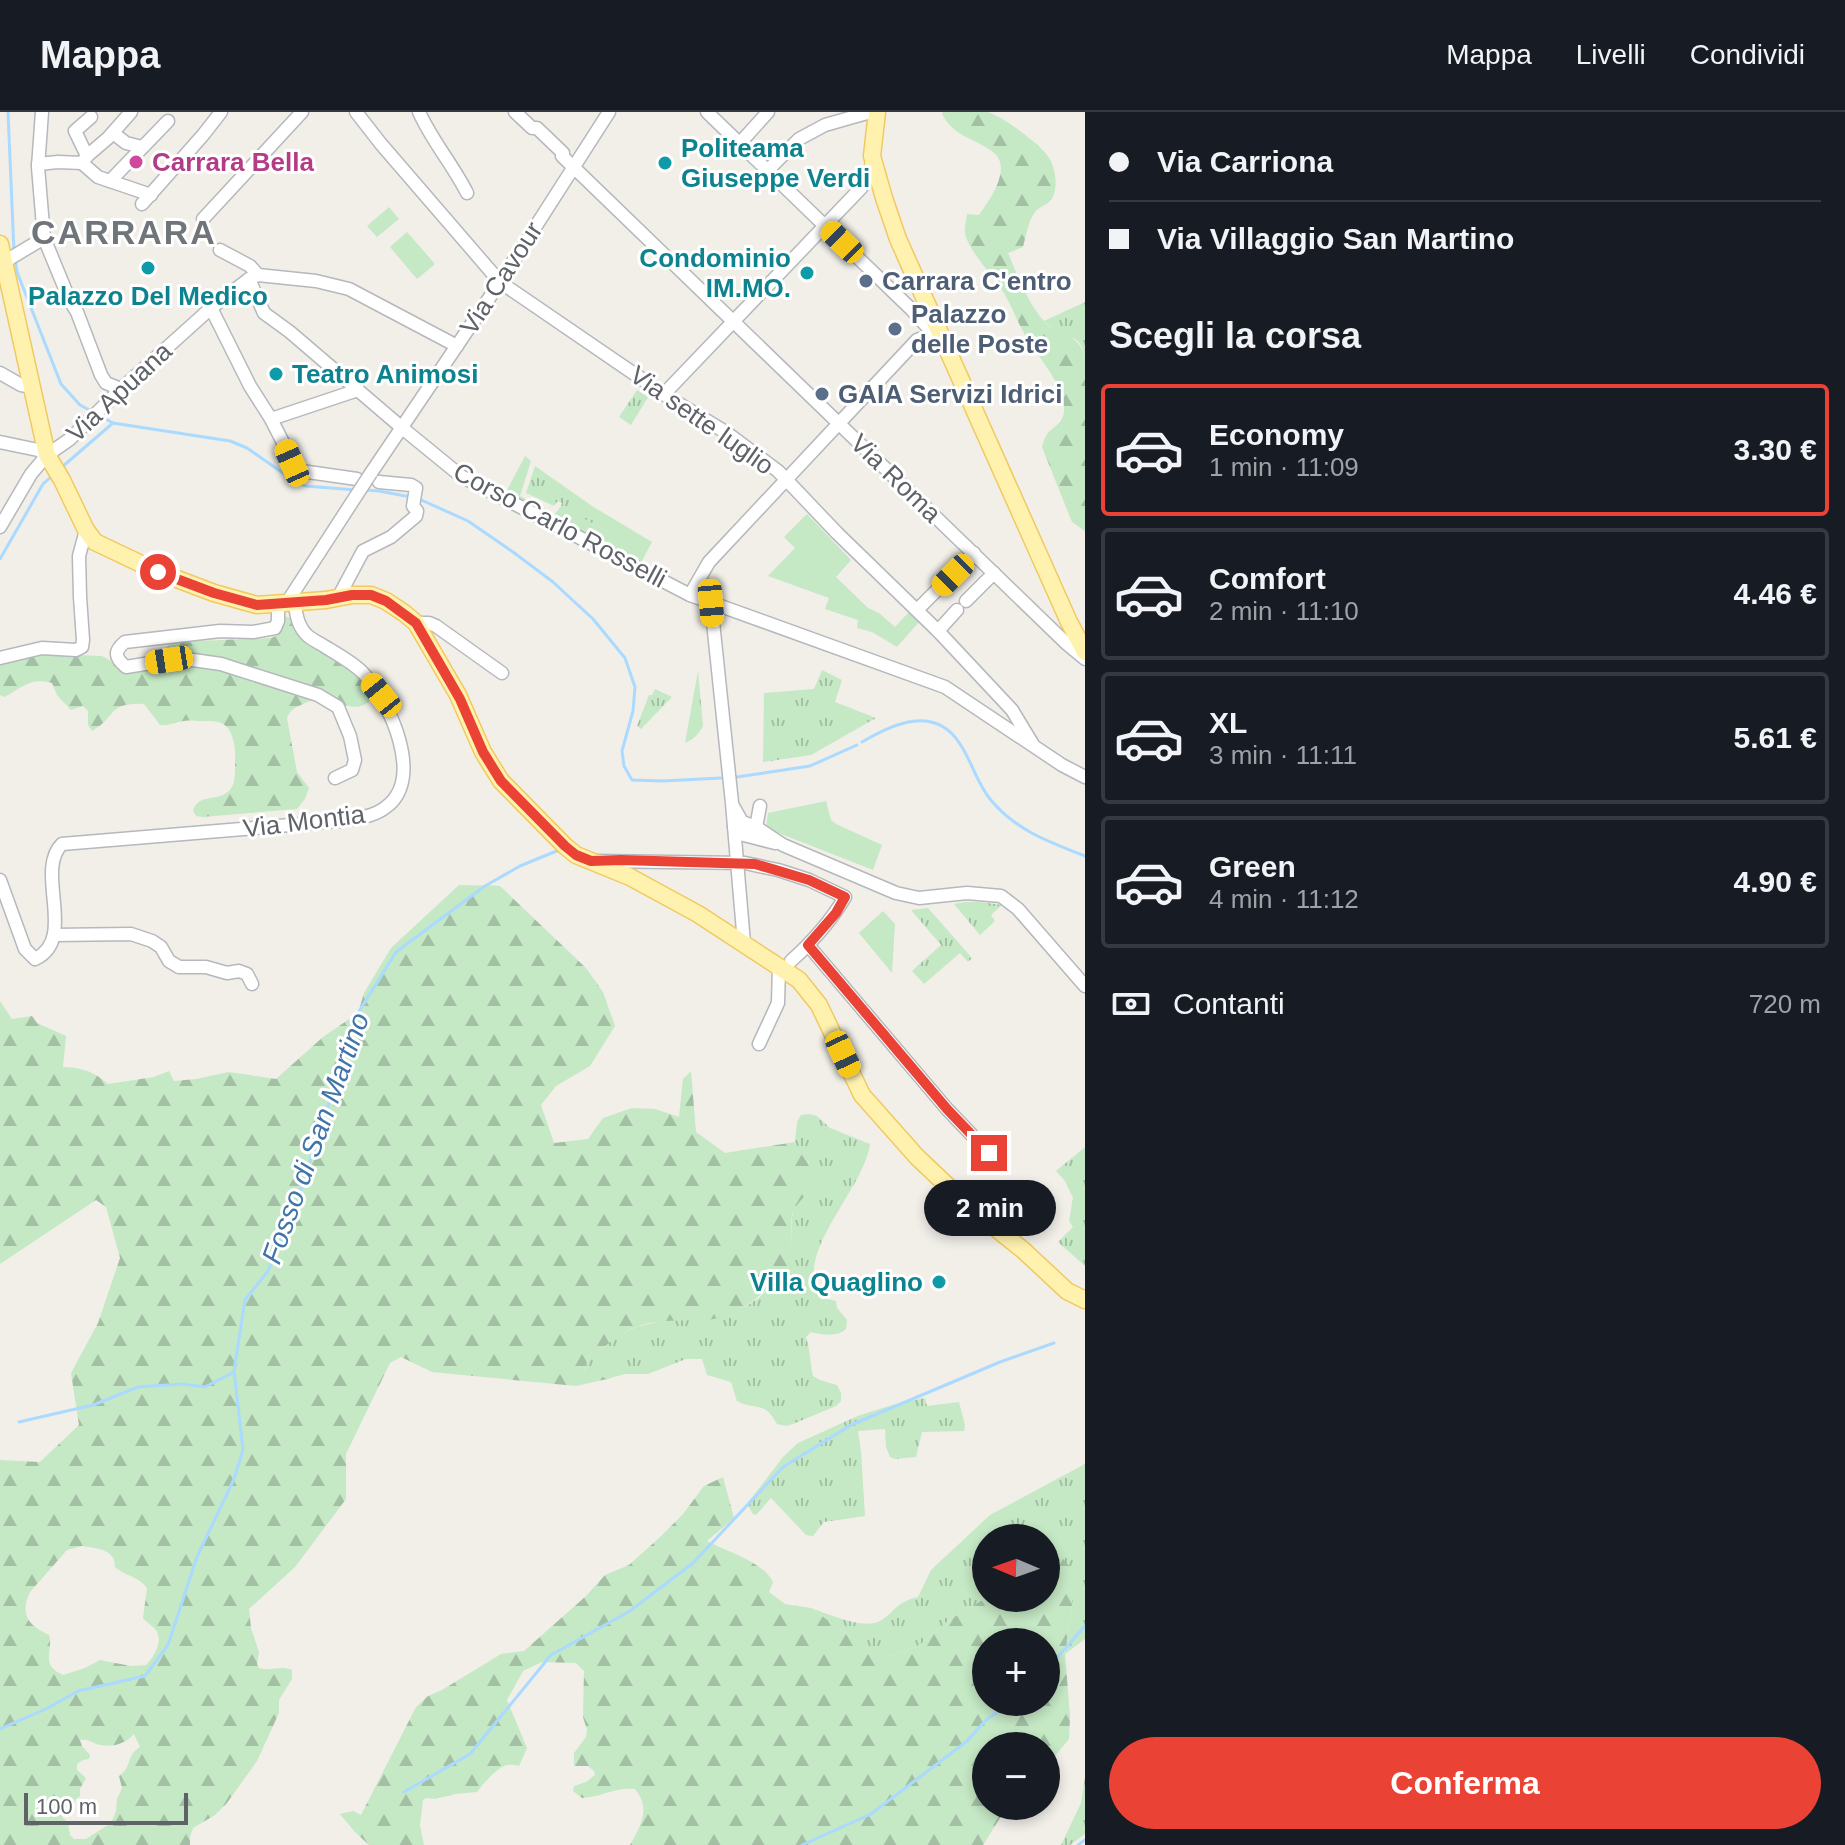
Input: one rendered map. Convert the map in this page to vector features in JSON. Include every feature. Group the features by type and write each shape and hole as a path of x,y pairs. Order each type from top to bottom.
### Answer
{"main road":[{"path":"867,112 873,138"},
{"path":"877,112 872,156 898,239 1085,652"},
{"path":"0,244 33,387 37,428 86,530 95,542 156,571 235,600 257,605 286,604 371,595 386,601 416,623 460,699 483,752 501,781 565,846 576,855 630,877 785,964 819,1005 862,1095 917,1157 1067,1291 1085,1300"}],"street":[{"path":"42,112 38,164 44,238 101,375 106,383 121,389"},
{"path":"38,164 84,159 131,112"},
{"path":"91,117 75,131 84,159 98,177 147,200 221,112"},
{"path":"203,219 302,112"},
{"name":"Via sette luglio","path":"356,112 500,282 664,394 727,433 786,479 1012,710 1033,745"},
{"path":"419,112 467,193"},
{"name":"Via Roma","path":"515,112 563,153 562,156 645,243 675,265 1085,659"},
{"name":"Via Cavour","path":"335,778 352,770 355,760 350,736 338,707 318,695 221,664 169,660 126,667 116,655 118,648 125,642 275,628 286,604 356,496 375,477 401,427 500,282 609,112"},
{"path":"707,112 911,309 944,346"},
{"path":"740,143 768,112"},
{"path":"768,170 799,139 825,125 867,112"},
{"path":"110,181 168,121"},
{"path":"113,133 126,143 142,147"},
{"path":"664,394 738,326 861,188 871,170 872,156"},
{"path":"4,265 44,238"},
{"path":"220,250 250,266 253,277 316,281 349,289 457,346"},
{"name":"Via Apuana","path":"0,527 31,474 53,465 70,439 121,389 211,308 253,277"},
{"name":"Corso Carlo Rosselli","path":"253,277 264,313 461,476 690,595 945,687 1085,777"},
{"path":"211,308 296,468 357,479"},
{"path":"690,595 709,562 917,340 933,337 944,346"},
{"path":"0,373 21,385 33,387"},
{"path":"271,419 358,390"},
{"path":"19,445 32,438 37,428"},
{"path":"0,442 38,450 53,465"},
{"path":"338,598 363,551 391,537 416,516 413,486 375,477"},
{"path":"0,658 42,648 76,650 82,647 79,556 86,530"},
{"path":"917,610 974,553"},
{"path":"938,631 994,573"},
{"path":"711,603 744,943"},
{"name":"Via Montia","path":"54,935 52,861 56,849 62,844 358,819 386,808 398,794 403,769 400,743 381,695 363,673 309,637 286,604"},
{"path":"416,623 436,626 502,673"},
{"path":"732,804 742,822 756,827 783,845"},
{"path":"756,827 760,806"},
{"path":"734,827 744,835 783,845 907,896 919,898 967,893 1001,896 1018,909 1085,986"},
{"path":"755,864 757,856 767,845"},
{"path":"737,860 749,849 783,845"},
{"path":"591,861 737,860 809,880 845,897 836,913 808,945 785,964 778,1003 759,1044"},
{"path":"0,880 25,949 35,959 47,952 54,935 131,934 161,947 169,961 179,967 206,967 227,973 239,971 247,974 252,984"},
{"path":"808,945 947,1109 989,1153"}],"green space":[{"path":"943,112 993,114 1036,144 1053,167 1056,186 1052,199 1033,216 1023,247 1008,253 1038,314 1050,327 1078,343 1085,357 1085,531 1072,522 1042,447 1046,436 1063,417 1061,392 1025,335 1004,293 966,238 967,214 979,215 998,184 999,158 953,128"},
{"path":"389,207 399,219 377,237 367,226"},
{"path":"407,232 435,264 417,279 390,247"},
{"path":"1085,302 1085,357 1077,341 1058,333 1044,321"},
{"path":"637,390 648,397 631,425 619,417"},
{"path":"525,456 531,461 520,496 549,511 548,515 505,494"},
{"path":"535,466 592,506 652,542 646,553 561,506 562,503 558,501 554,506 526,493"},
{"path":"561,506 646,553 641,563 552,518"},
{"path":"807,514 851,560 836,577 868,608 895,627 910,611 920,621 897,647 872,632 857,628 858,620 825,609 829,598 768,576 795,548 784,537"},
{"path":"283,616 292,618 354,671 372,694 371,700 359,707 318,699 289,713 287,718 297,772 309,788 297,809 196,816 193,811 195,805 224,794 234,782 233,740 229,730 221,723 189,721 160,725 144,704 132,704 118,708 92,731 88,725 88,711 83,706 71,710 57,695 52,683 32,682 5,697 0,695 0,664 50,654 102,656 126,669 164,658 168,645 174,642 271,638 278,635"},
{"path":"822,670 842,680 835,702 876,718 811,755 763,762 764,693 814,689"},
{"path":"698,671 703,726 696,736 685,743"},
{"path":"655,689 672,697 641,729 637,726 649,695"},
{"path":"826,801 831,820 836,824 882,845 873,870 766,828 768,813"},
{"path":"459,885 500,886 586,968 603,992 615,1026 590,1066 556,1086 541,1105 554,1143 588,1139 603,1118 632,1108 655,1109 679,1117 683,1079 691,1071 696,1132 725,1153 795,1142 813,1170 814,1183 792,1215 792,1246 788,1264 758,1297 733,1313 714,1319 642,1325 589,1355 584,1372 607,1379 576,1386 432,1372 401,1357 390,1363 346,1454 346,1499 295,1567 249,1609 259,1652 259,1668 292,1670 292,1679 279,1700 279,1713 257,1761 227,1803 215,1815 193,1828 190,1845 0,1845 0,1460 40,1462 79,1425 71,1373 98,1323 120,1258 106,1207 96,1200 0,1264 0,1001 12,1019 32,1016 37,1023 66,1036 63,1067 87,1071 108,1084 154,1077 169,1071 174,1081 229,1072 276,1079 323,1037 358,1013 364,993 391,948","holes":["82,1546 107,1552 117,1568 147,1588 143,1618 157,1632 159,1642 146,1665 131,1666 100,1660 63,1675 51,1666 49,1635 28,1619 27,1600 30,1592 67,1550","134,1734 140,1747 119,1776 122,1788 111,1823 86,1839 74,1839 70,1835 68,1822 61,1814 73,1811 86,1778 77,1770 77,1764 89,1759 90,1755 80,1740 110,1746"]},
{"path":"954,904 1002,905 991,915 995,921 980,935"},
{"path":"928,908 972,958 968,962 960,953 924,984 912,971 941,945 911,910"},
{"path":"883,911 895,924 892,973 859,933"},
{"path":"801,1115 817,1116 830,1128 870,1144 865,1162 832,1221 815,1261 814,1280 820,1297 836,1301 837,1308 847,1320 846,1329 834,1334 811,1332 806,1337 813,1376 837,1385 841,1401 836,1406 786,1426 777,1424 764,1409 737,1401 731,1382 707,1375 702,1359 686,1359 648,1374 625,1374 607,1379 584,1373 589,1355 605,1347 612,1339 636,1327 661,1321 715,1318 745,1307 760,1297 785,1271 792,1244 794,1208 811,1188 809,1163 797,1151 795,1142 797,1122"},
{"path":"1085,1147 1085,1266 1058,1242 1073,1227 1069,1221 1073,1198 1056,1171"},
{"path":"925,1398 927,1406 959,1402 964,1431 922,1432 916,1457 895,1459 890,1457 886,1447 885,1429 858,1431 865,1516 824,1522 813,1536 806,1535 771,1498 756,1515 753,1514 747,1504 783,1457 798,1443 860,1415"},
{"path":"1085,1464 1085,1639 1065,1654 1072,1605 1060,1563 1060,1524 980,1524 990,1515"},
{"path":"723,1477 734,1518 707,1541 761,1569 773,1582 769,1592 785,1604 811,1608 863,1646 891,1656 920,1645 949,1620 972,1606 972,1612 1060,1612 1060,1555 1073,1570 1065,1654 1069,1739 1060,1750 1060,1732 972,1732 972,1820 999,1820 983,1845 630,1845 643,1817 643,1803 635,1789 582,1798 573,1791 574,1786 595,1775 588,1766 574,1766 574,1753 586,1737 587,1730 583,1717 584,1671 576,1663 542,1662 523,1671 507,1700 527,1748 519,1766 501,1768 477,1792 423,1800 420,1825 424,1845 369,1845 355,1832 340,1814 353,1811 361,1815 416,1707 428,1696 501,1654 524,1651 605,1575 629,1565 683,1514 704,1486"},
{"path":"972,1532 972,1606 949,1620 920,1645 891,1656 863,1646 811,1608 865,1624 880,1621 900,1605 918,1597 931,1570"},
{"path":"1085,1776 1085,1834 1070,1845 1061,1845 1081,1803"}],"waterway":[{"path":"8,112 14,252"},
{"path":"15,260 61,384 80,405 93,412"},
{"path":"100,416 113,423 230,441 247,448 305,486 356,490"},
{"path":"62,467 113,423"},
{"path":"0,559 43,484 53,475"},
{"path":"364,490 411,497"},
{"path":"419,499 468,521 553,582 593,619 625,658 635,687 633,711 622,751 624,766 632,780 721,778"},
{"path":"862,742 900,724 926,721 939,725 960,744 985,793 1010,819 1033,834 1085,856"},
{"path":"737,777 810,766 857,745"},
{"name":"Fosso di San Martino","path":"0,1729 78,1691 145,1676 168,1645 197,1557 234,1479 243,1450 234,1371 245,1300 268,1271 297,1202 358,1013 396,952 485,886 520,866 559,850"},
{"path":"404,1792 470,1754 551,1655 630,1611 693,1563 783,1467 851,1425 1000,1362 1054,1343"},
{"path":"19,1422 93,1405 138,1387 182,1384 205,1387 234,1372"},
{"path":"1060,1654 1085,1626"},
{"path":"802,1845 871,1814 966,1742 992,1716"},
{"path":"1078,1845 1085,1840"}],"place":[{"name":"Carrara Bella","path":"136,162"},
{"name":"Politeama Giuseppe Verdi","path":"665,163"},
{"name":"Palazzo Del Medico","path":"148,268"},
{"name":"Condominio IM.MO.","path":"807,273"},
{"name":"Carrara C'entro","path":"866,281"},
{"name":"Palazzo delle Poste","path":"895,329"},
{"name":"Teatro Animosi","path":"276,374"},
{"name":"GAIA Servizi Idrici","path":"822,394"},
{"name":"Villa Quaglino","path":"939,1282"}],"district":[{"name":"CARRARA","path":"124,232"}],"route":[{"path":"158,572 257,605 371,595 404,613 416,623 445,673 483,752 501,781 576,855 591,861 745,863 809,880 845,897 836,913 808,945 947,1109 989,1153"}]}
